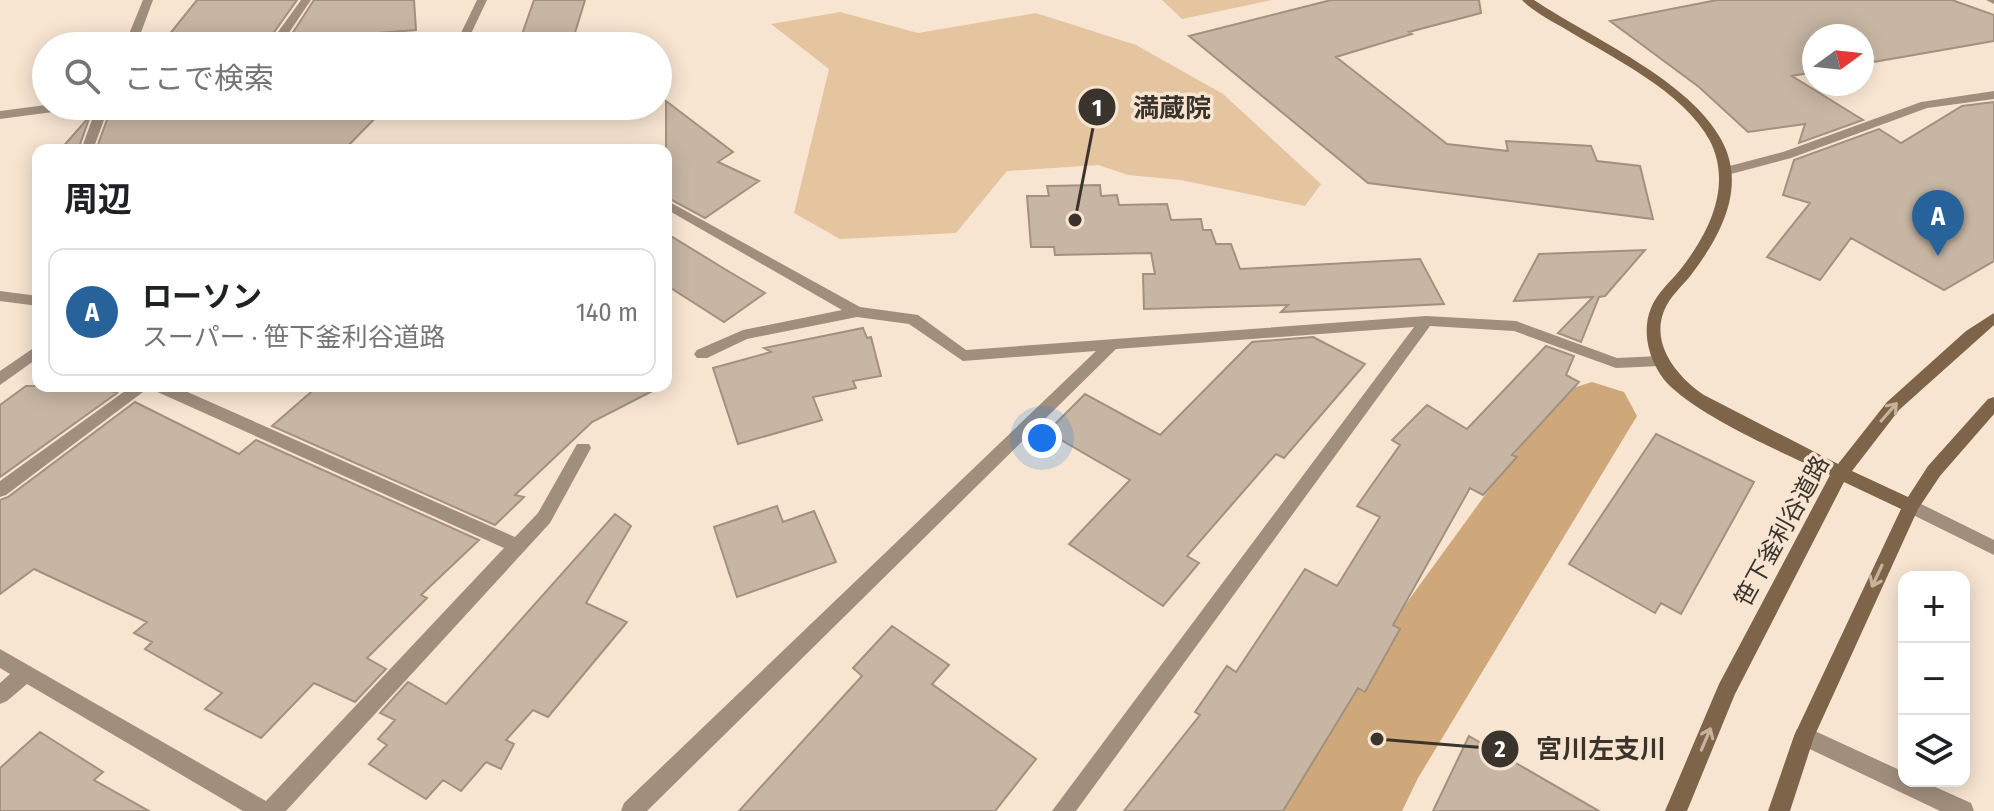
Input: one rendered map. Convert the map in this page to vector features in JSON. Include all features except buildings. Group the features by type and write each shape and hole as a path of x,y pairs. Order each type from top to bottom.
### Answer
{"street":[{"path":"135,32 148,0"},
{"path":"284,32 306,0"},
{"path":"467,32 482,0"},
{"path":"1527,0 1650,77 1685,104 1716,139 1727,171 1727,194 1692,264 1658,308 1654,334 1660,361 1677,384 1724,414 1994,548"},
{"path":"1727,171 1787,155 1925,105 1994,95"},
{"path":"0,115 32,111"},
{"path":"89,144 98,120"},
{"path":"672,211 857,312"},
{"path":"0,296 32,300"},
{"path":"702,354 743,335 857,312 913,319 963,356 1426,321 1516,326 1616,363 1660,361"},
{"name":"笹下釜利谷道路","path":"1676,811 1726,690 1840,473 1893,406 1994,318"},
{"path":"1063,811 1426,321"},
{"path":"632,811 1112,344"},
{"path":"0,379 32,355"},
{"path":"0,490 135,392"},
{"path":"172,392 517,546"},
{"path":"1779,811 1804,736 1911,506 1934,471 1994,403"},
{"path":"271,811 544,518 583,448"},
{"path":"0,658 263,811"},
{"path":"0,695 26,673"},
{"path":"1804,736 1963,811"}],"shaded area":[{"path":"1162,0 1272,0 1182,19"},
{"path":"840,12 918,33 1036,13 1136,45 1223,94 1321,184 1305,206 1181,180 1128,175 1098,165 1007,171 956,233 840,239 794,213 829,69 771,24"}],"waterway":[{"path":"1339,811 1377,739 1592,416"}],"place":[{"name":"満蔵院","path":"1075,220"},
{"name":"ローソン","path":"1938,256"},
{"name":"宮川左支川","path":"1377,739"}]}
